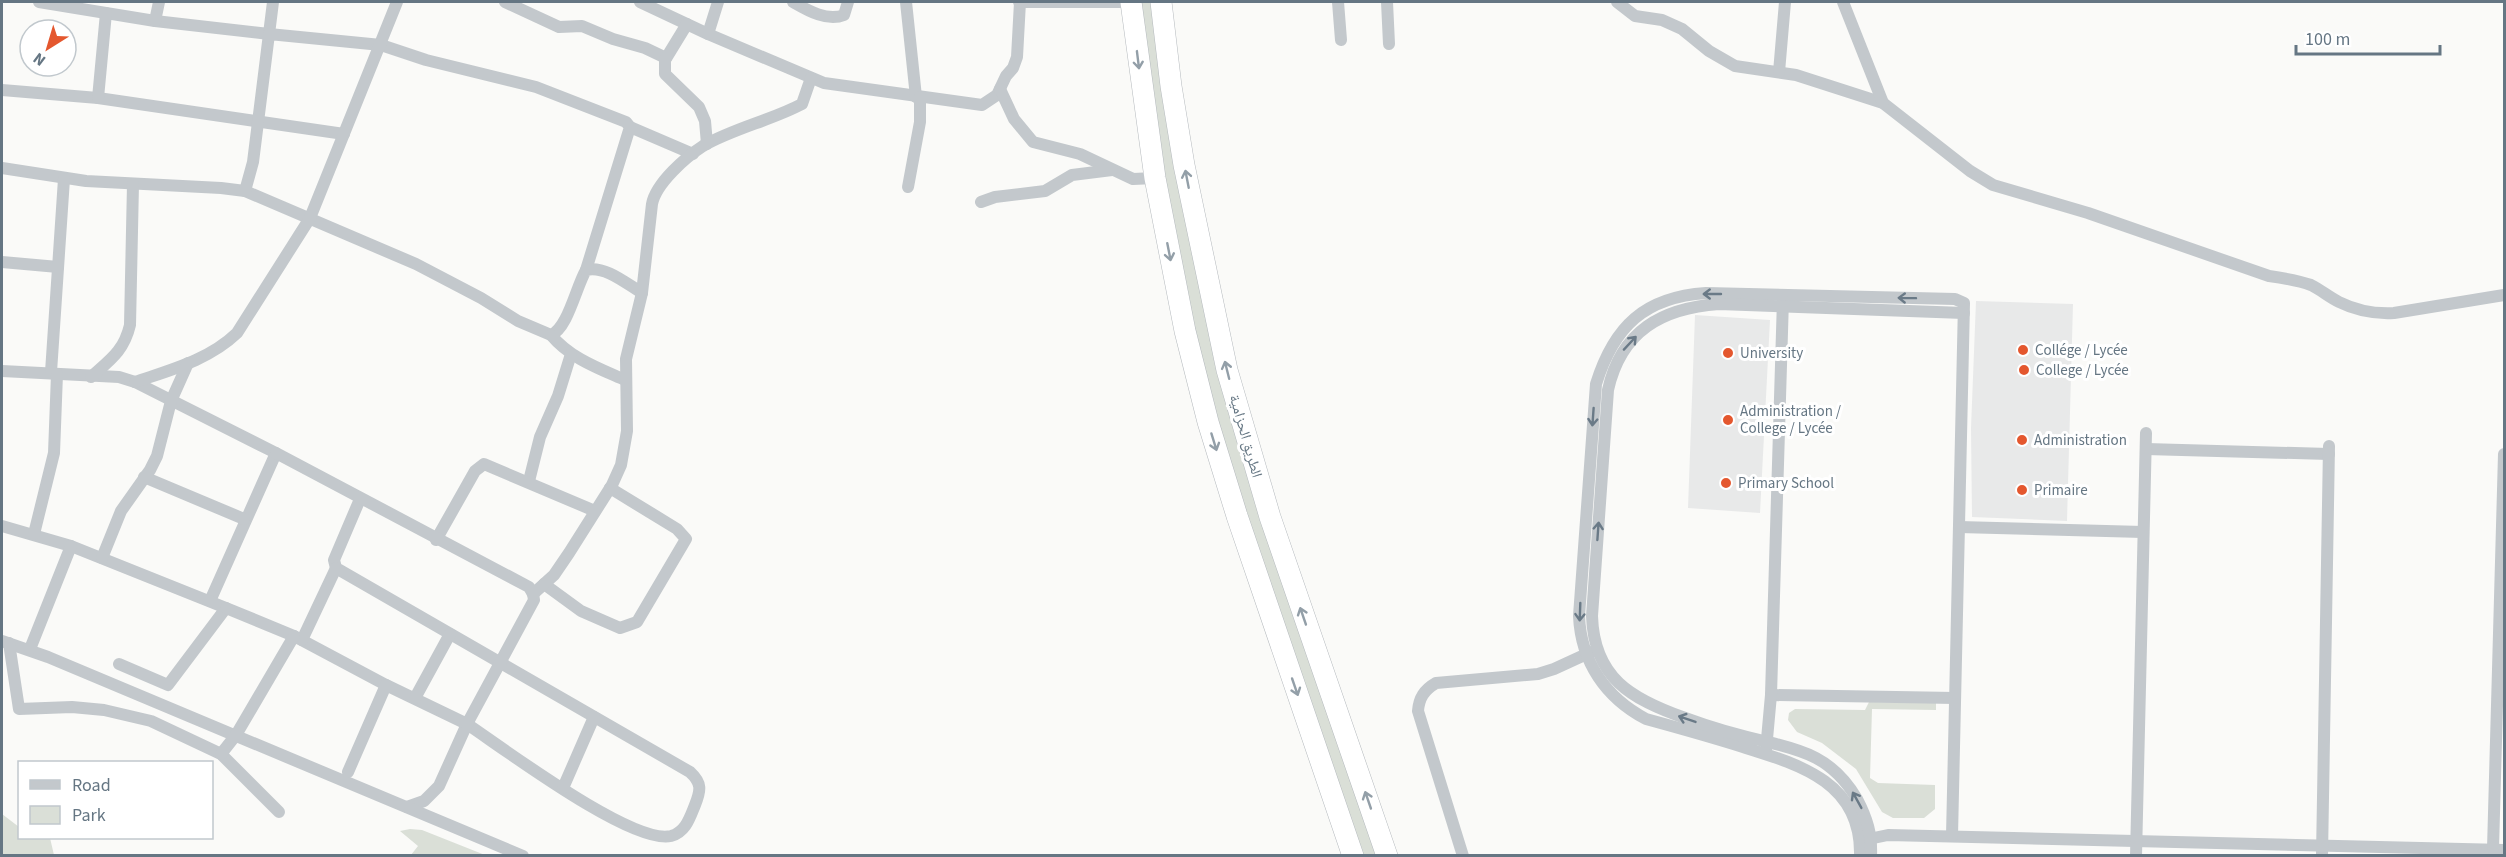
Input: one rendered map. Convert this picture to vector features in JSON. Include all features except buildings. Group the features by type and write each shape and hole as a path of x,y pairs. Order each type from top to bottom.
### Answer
{"highway":[{"name":"الطريق الحزامية","path":"1131,2 1155,178 1185,331 1208,422 1353,855"},
{"name":"الطريق الحزامية","path":"1161,2 1171,86 1184,165 1227,370 1274,528 1387,855"}],"street":[{"path":"39,2 80,5 106,13 155,21 381,45 426,60 536,87 626,122 630,126 693,154"},
{"path":"155,21 159,2"},
{"path":"245,191 253,162 273,2"},
{"path":"135,382 188,363 224,345 237,333 310,218 397,2"},
{"path":"505,2 559,27 582,26 613,39 645,48 666,58"},
{"path":"640,2 811,78 839,86 982,105 990,101 1013,68 1017,57 1020,2 1131,2"},
{"path":"708,34 718,2"},
{"path":"793,2 808,10 837,18 844,15 848,2"},
{"path":"906,2 920,122 908,187"},
{"path":"1338,2 1341,40"},
{"path":"1387,2 1389,44"},
{"path":"1617,2 1635,16 1662,20 1682,29 1709,51 1735,66 1796,75 1883,103 1970,171 1992,185 2088,213 2269,276 2310,285 2339,302 2365,312 2394,313 2505,295"},
{"path":"1779,72 1781,2"},
{"path":"1843,2 1883,103"},
{"path":"98,98 106,13"},
{"path":"687,24 666,58 664,70 667,78 691,98 703,114 707,144"},
{"path":"534,594 564,561 610,488 621,465 626,447 626,359 642,293 653,198 669,176 707,144 802,104 805,101 811,78"},
{"path":"1000,89 1014,119 1033,142 1080,154 1133,179 1155,178"},
{"path":"2,90 98,98 344,135"},
{"path":"551,335 563,327 578,282 586,270 630,126"},
{"path":"2,168 64,178 245,191 416,264 481,298 518,321 551,335 571,354 625,380"},
{"path":"981,202 995,197 1045,190 1072,175 1112,170"},
{"path":"34,534 54,453 54,373 64,178"},
{"path":"91,377 119,351 126,340 130,325 133,184"},
{"path":"2,262 58,267"},
{"path":"586,270 593,268 605,271 642,293"},
{"path":"1871,855 1853,815 1828,783 1766,748 1646,719 1610,694 1593,670 1591,652 1580,631 1596,384 1606,356 1629,324 1660,301 1682,295 1707,293 1783,302 1964,314 1952,836"},
{"path":"1766,748 1771,695 1783,302"},
{"path":"529,481 540,437 558,396 571,354"},
{"path":"102,558 121,511 157,456 171,401 188,363"},
{"path":"2,371 119,377 135,382 276,453 360,500 529,587 534,594 534,600 467,724 439,786 423,801 407,807"},
{"path":"2136,855 2146,434"},
{"path":"2146,449 2329,450 2322,850"},
{"path":"210,602 244,519 276,453"},
{"path":"1866,840 1888,835 1952,836 2136,840 2322,850 2499,850 2505,454"},
{"path":"436,540 475,471 484,464 529,481 595,511"},
{"path":"144,477 244,519"},
{"path":"544,584 581,611 620,628 637,622 686,539 676,529 610,488"},
{"path":"2,526 71,546 298,638 386,685 467,724 619,822 652,836 671,836 680,832 687,825 700,793 697,778 690,772 336,568 334,560 360,500"},
{"path":"1959,527 2143,532"},
{"path":"30,649 71,546"},
{"path":"221,754 236,735 298,638 336,568"},
{"path":"119,664 168,685 226,608"},
{"path":"415,698 450,634"},
{"path":"279,812 221,754 151,721 104,710 72,707 20,709 5,642 30,649 523,855"},
{"path":"1463,855 1419,711 1419,701 1424,693 1436,683 1538,674 1591,652"},
{"path":"348,772 386,685"},
{"path":"1771,695 1955,698"},
{"path":"563,788 594,717"},
{"path":"1860,855 1866,840"}],"shaded area":[{"path":"1976,301 2073,304 2067,521 1972,517 1971,428"},
{"path":"1695,315 1770,320 1760,513 1688,508"}],"green space":[{"path":"1137,2 1155,2 1187,207 1381,855 1363,855 1260,562 1200,364 1148,106"},
{"path":"1869,702 1936,703 1936,710 1872,709 1870,778 1878,783 1935,785 1935,809 1924,818 1893,818 1882,812 1856,769 1822,743 1797,732 1788,720 1789,713 1795,709 1865,710"},
{"path":"2,814 18,826 18,839 50,839 54,855 2,855"},
{"path":"422,830 485,855 411,855 418,846 400,831"}],"place":[{"name":"Collége / Lycée","path":"2023,350"},
{"name":"University","path":"1728,353"},
{"name":"College / Lycée","path":"2024,370"},
{"name":"Administration / College / Lycée","path":"1728,420"},
{"name":"Administration","path":"2022,440"},
{"name":"Primary School","path":"1726,483"},
{"name":"Primaire","path":"2022,490"}]}
